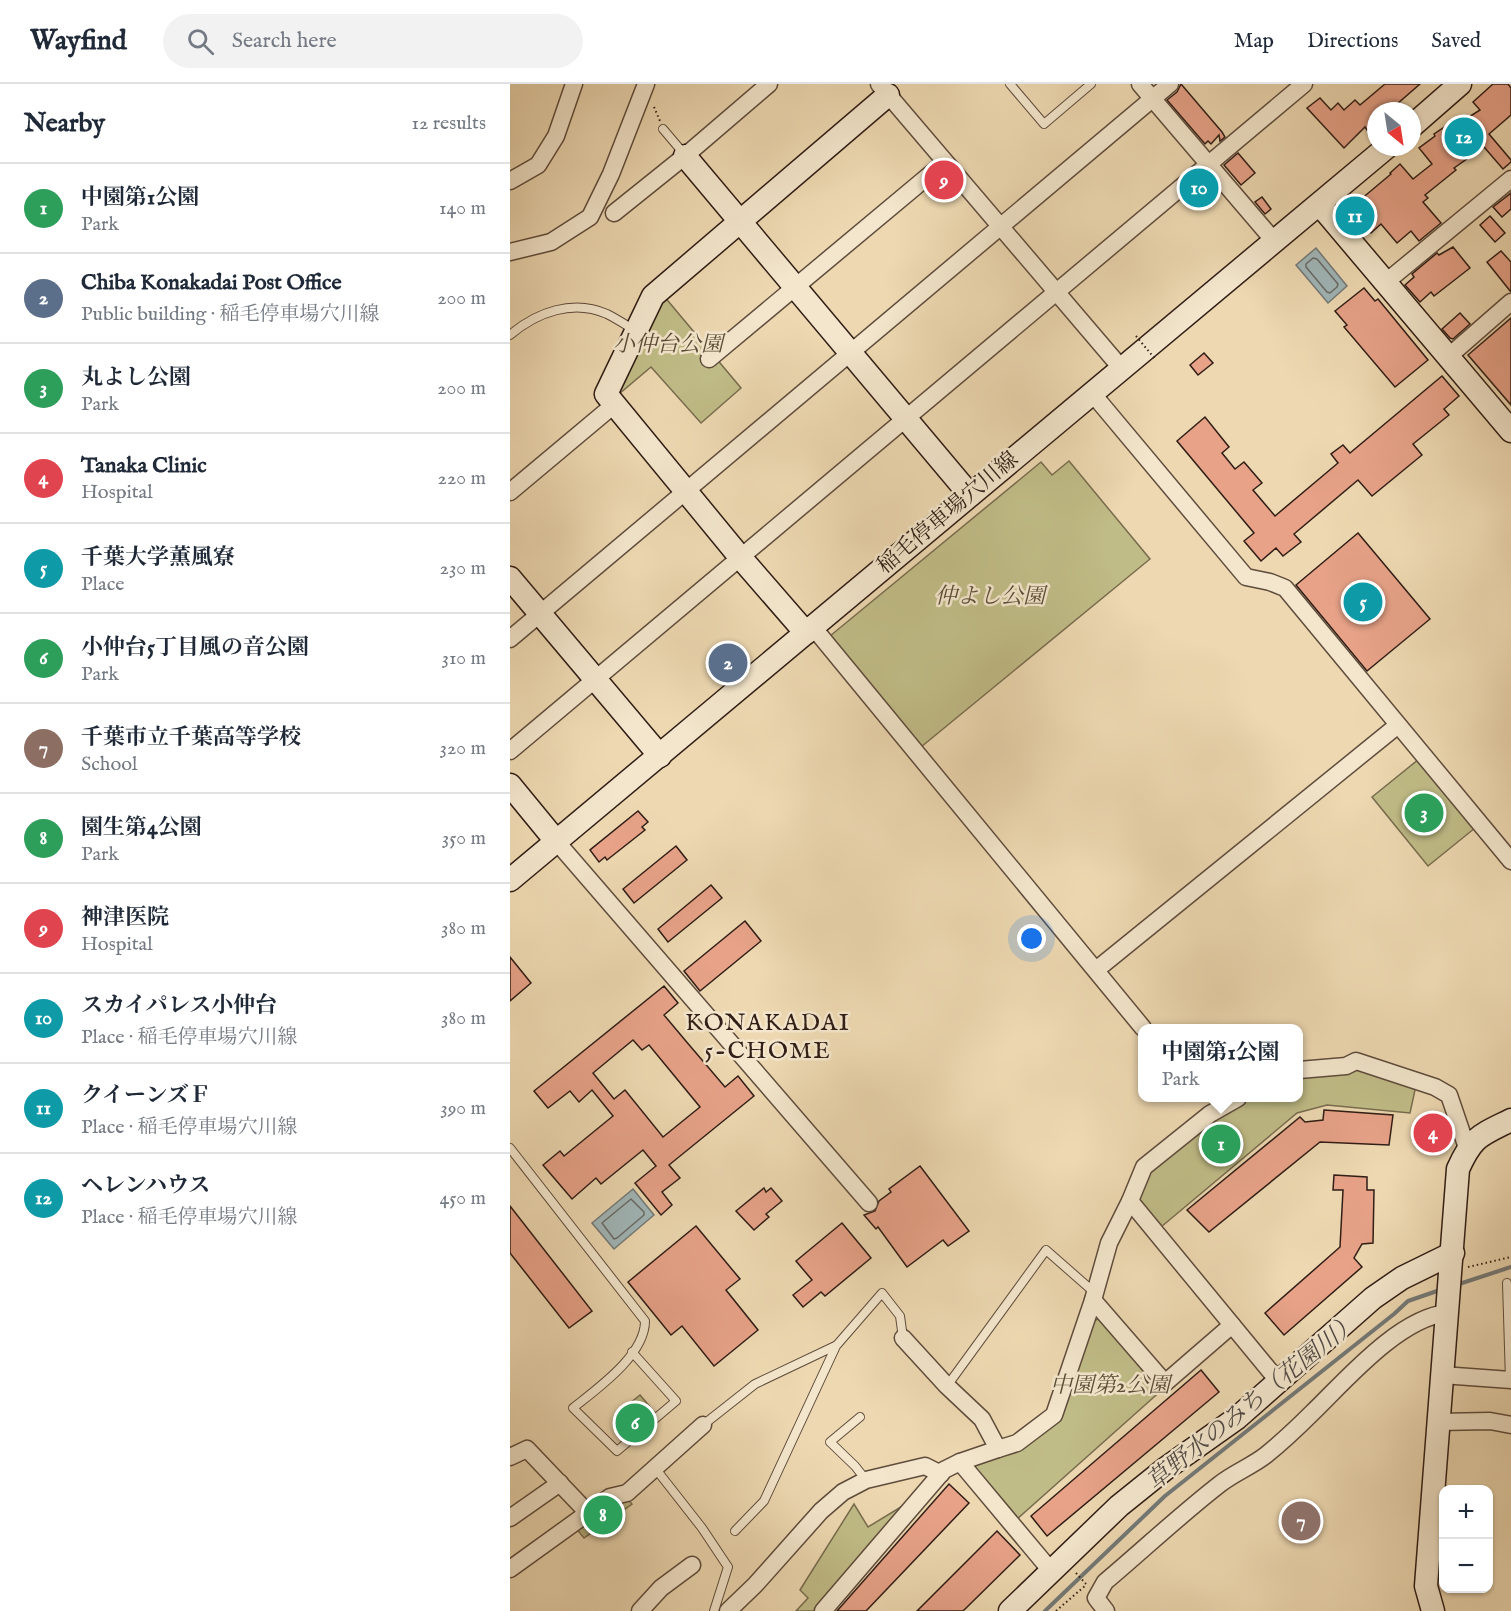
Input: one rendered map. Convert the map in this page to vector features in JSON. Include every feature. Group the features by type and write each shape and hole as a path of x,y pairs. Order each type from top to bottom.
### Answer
{"street":[{"path":"510,181 538,165 556,136 574,84"},
{"path":"510,252 551,242 590,216 610,174 646,84"},
{"path":"614,213 769,84"},
{"path":"1140,84 1275,242"},
{"path":"510,639 1170,84"},
{"path":"510,751 1304,84"},
{"path":"1421,117 1450,88"},
{"path":"1122,369 884,90 741,222 653,296 606,394 741,557 810,630 1139,1024"},
{"path":"685,156 970,495"},
{"name":"稲毛停車場穴川線","path":"510,880 1377,156"},
{"path":"709,359 945,162"},
{"path":"1386,282 1511,179"},
{"path":"1320,205 1510,427"},
{"path":"1448,357 1511,302"},
{"path":"1092,393 1246,577 1285,588 1511,861"},
{"path":"510,492 615,405"},
{"path":"510,578 660,756"},
{"path":"1096,970 1398,725"},
{"path":"510,785 556,842 869,1203"},
{"path":"1303,1070 1346,1065 1356,1061 1435,1087 1449,1095 1467,1148"},
{"path":"823,1611 941,1474 960,1462 1017,1443 1054,1415 1094,1297 1109,1243 1144,1167 1210,1114 1231,1102"},
{"path":"1432,1611 1426,1586 1458,1169 1467,1148 1478,1137 1511,1120"},
{"path":"1130,1201 1279,1382"},
{"path":"1010,1611 1063,1571 1119,1506 1237,1418 1373,1298 1402,1278 1452,1262"},
{"path":"1094,1297 1165,1383 1232,1325"},
{"path":"1106,1611 1096,1598 1105,1582 1221,1483 1264,1456 1314,1412 1348,1375 1372,1355 1411,1326 1447,1308"},
{"path":"903,1338 947,1386 982,1419 998,1449"},
{"path":"1442,1375 1510,1380"},
{"path":"1438,1422 1490,1421 1511,1425"},
{"path":"510,1569 610,1497 627,1493 703,1425"},
{"path":"510,1457 527,1449 588,1513"},
{"path":"960,1462 1063,1571"},
{"path":"728,1611 755,1586 820,1511 843,1492 866,1480 925,1466 941,1474"},
{"path":"510,1518 560,1483"},
{"path":"640,1611 661,1588 692,1565"}],"lane":[{"path":"1010,84 1044,124 1091,84"},
{"path":"663,129 685,156"},
{"path":"510,335 520,326 553,309 579,307 605,314 636,331"},
{"path":"510,1148 645,1321 645,1333 617,1373 573,1408 617,1451 676,1401 632,1352"},
{"path":"947,1386 1046,1250 1094,1297"},
{"path":"1507,1283 1510,1380"},
{"path":"735,1531 764,1501 836,1346 882,1293 900,1316 903,1338"},
{"path":"703,1425 755,1384 836,1346"},
{"path":"860,1417 830,1442 866,1480"},
{"path":"655,1468 702,1528 728,1567 714,1611"}],"path":[{"path":"1136,336 1156,360"},
{"path":"1452,1262 1511,1257"},
{"path":"1056,1611 1086,1584 1063,1571"}],"green space":[{"name":"小仲台公園","path":"663,295 741,388 701,423 651,367 619,394 615,384"},
{"name":"仲よし公園","path":"1069,461 1150,559 921,747 830,636 1041,462 1052,475"},
{"path":"1419,759 1475,828 1428,866 1372,797"},
{"path":"1354,1066 1407,1081 1415,1090 1410,1113 1327,1105 1297,1113 1161,1227 1139,1199 1150,1172 1216,1117 1244,1102 1303,1102 1303,1074"},
{"name":"中園第2公園","path":"1099,1319 1163,1389 1016,1520 973,1470 977,1462 1032,1439 1092,1321"},
{"path":"640,1395 656,1414 634,1433 617,1414"},
{"path":"625,1496 632,1504 584,1538 575,1527"},
{"path":"914,1499 821,1611 796,1611 808,1598 800,1590 854,1504 868,1527"}],"water":[{"path":"1316,248 1347,286 1328,303 1296,265"},
{"path":"633,1189 654,1215 614,1249 592,1223"}],"building":[{"path":"1181,84 1222,132 1225,137 1220,141 1219,135 1211,144 1208,141 1205,144 1167,100 1177,92"},
{"path":"1385,84 1420,84 1399,102 1367,102 1367,130 1365,127 1344,148 1307,108 1320,98 1331,110 1338,103 1344,110 1355,100 1360,105"},
{"path":"1493,84 1508,84 1511,88 1511,115 1489,134 1511,162 1503,169 1484,147 1454,168 1456,170 1425,195 1428,198 1423,202 1441,223 1419,241 1411,231 1397,243 1381,224 1371,233 1368,229 1362,234 1348,218 1348,210 1400,164 1413,179 1432,164 1421,150 1421,146 1435,136 1434,134 1455,120 1458,124 1480,110 1473,102"},
{"path":"1238,153 1255,173 1241,185 1224,165"},
{"path":"1511,193 1511,209 1502,217 1493,207"},
{"path":"1262,197 1271,209 1265,214 1255,202"},
{"path":"1490,216 1505,233 1495,242 1480,225"},
{"path":"1453,247 1470,268 1434,296 1431,292 1420,302 1405,285 1414,277 1412,274 1437,253 1439,255"},
{"path":"1501,251 1511,262 1511,292 1487,262"},
{"path":"1364,288 1375,301 1378,299 1428,360 1395,387 1344,327 1347,325 1335,311"},
{"path":"1460,313 1470,324 1453,339 1450,338 1442,329"},
{"path":"1511,318 1511,405 1468,355"},
{"path":"1204,353 1213,363 1198,375 1190,365"},
{"path":"1442,376 1459,396 1444,409 1449,415 1413,444 1422,455 1372,496 1358,480 1294,534 1301,542 1283,556 1276,548 1261,561 1244,541 1254,533 1177,441 1205,417 1229,447 1222,453 1235,469 1244,462 1262,483 1253,490 1275,516 1338,463 1331,454 1343,445 1350,453"},
{"path":"1358,533 1430,619 1367,671 1296,585"},
{"path":"638,811 648,822 642,827 645,830 607,860 605,857 599,862 590,850"},
{"path":"676,846 687,860 634,903 623,889"},
{"path":"711,885 722,898 668,942 658,929"},
{"path":"745,921 761,941 700,991 684,971"},
{"path":"510,957 531,983 510,1001"},
{"path":"664,986 678,1003 664,1015 725,1087 738,1076 754,1096 669,1165 680,1178 662,1192 672,1205 661,1215 635,1183 656,1166 643,1150 601,1184 596,1178 572,1199 543,1165 560,1151 564,1156 613,1116 592,1090 579,1102 570,1091 548,1108 534,1091","holes":["633,1040 642,1050 649,1045 700,1107 663,1137 625,1090 614,1099 593,1073"]},
{"path":"1324,1110 1393,1115 1389,1145 1320,1142 1209,1232 1187,1210 1300,1117 1305,1122 1323,1120"},
{"path":"920,1166 969,1231 948,1246 943,1240 907,1267 878,1227 876,1229 864,1215 875,1211 879,1201 891,1192 889,1189"},
{"path":"1334,1175 1367,1177 1367,1190 1374,1190 1373,1243 1362,1244 1354,1258 1362,1267 1284,1335 1265,1313 1340,1247 1343,1190 1333,1190"},
{"path":"764,1188 766,1192 771,1188 782,1201 766,1214 769,1217 754,1230 736,1211"},
{"path":"510,1206 592,1311 569,1328 510,1253"},
{"path":"842,1223 871,1258 825,1296 821,1292 803,1307 793,1295 812,1280 796,1261"},
{"path":"696,1226 740,1279 726,1290 758,1330 714,1366 682,1326 671,1335 628,1282"},
{"path":"1201,1370 1219,1392 1047,1536 1031,1516"},
{"path":"949,1484 969,1503 866,1611 837,1611"},
{"path":"997,1531 1020,1555 963,1611 917,1611"}],"waterway":[{"name":"草野水のみち（花園川）","path":"1456,1285 1511,1267"},
{"name":"草野水のみち（花園川）","path":"1045,1611 1165,1496 1408,1301 1440,1290"}],"place":[{"name":"ヘレンハウス","path":"1464,137"},
{"name":"神津医院","path":"944,180"},
{"name":"スカイパレス小仲台","path":"1199,188"},
{"name":"クイーンズＦ","path":"1355,216"},
{"name":"千葉大学薫風寮","path":"1363,602"},
{"name":"Chiba Konakadai Post Office","path":"728,663"},
{"name":"丸よし公園","path":"1424,813"},
{"name":"Tanaka Clinic","path":"1433,1133"},
{"name":"中園第1公園","path":"1221,1144"},
{"name":"小仲台5丁目風の音公園","path":"635,1423"},
{"name":"園生第4公園","path":"603,1515"},
{"name":"千葉市立千葉高等学校","path":"1301,1521"}],"district":[{"name":"KONAKADAI 5-CHOME","path":"768,1037"}]}
